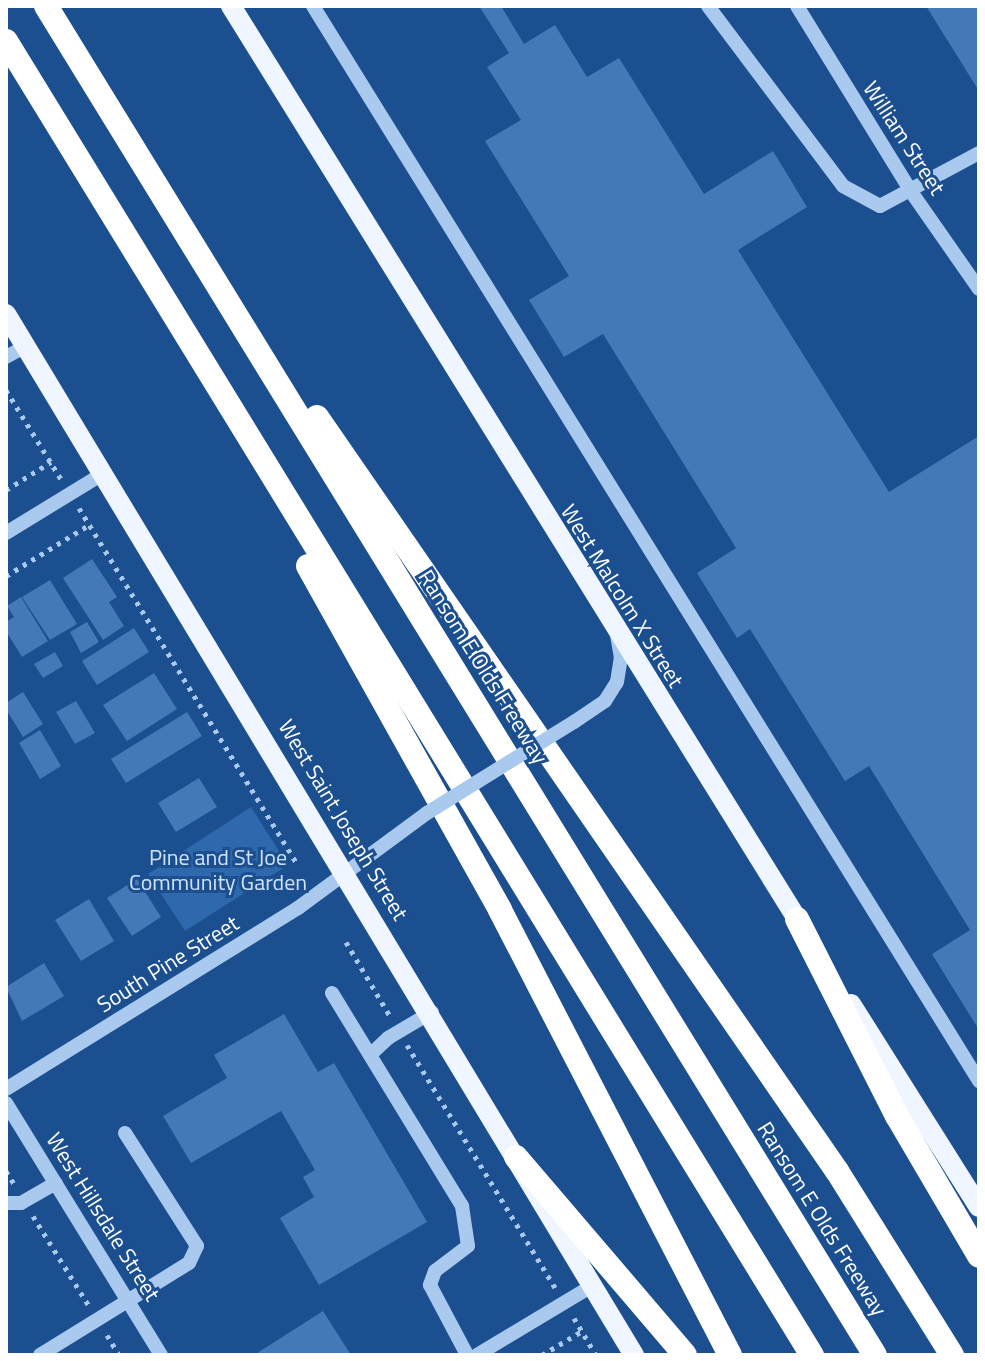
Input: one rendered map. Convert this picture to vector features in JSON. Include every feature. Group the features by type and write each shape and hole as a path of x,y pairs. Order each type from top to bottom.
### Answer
{"highway":[{"name":"Ransom E Olds Freeway","path":"46,6 875,1355"},
{"path":"6,41 812,1355"},
{"path":"185,230 837,1171 952,1355"},
{"path":"172,314 500,910 730,1355"},
{"path":"797,919 897,1116 979,1256"},
{"path":"516,1157 685,1355"}],"main road":[{"name":"West Malcolm X Street","path":"231,6 615,629 979,1207"},
{"name":"West Saint Joseph Street","path":"6,314 432,1012 634,1355"}],"street":[{"path":"313,6 979,1081"},
{"path":"708,6 843,186 880,206 912,193 979,153"},
{"name":"William Street","path":"797,6 912,193 979,289"},
{"path":"6,357 26,346"},
{"path":"6,533 104,473"},
{"name":"South Pine Street","path":"6,1089 298,908 345,869 427,813 605,701 617,682 621,658 615,629"},
{"path":"332,993 462,1206 468,1246 435,1271 430,1285 467,1355"},
{"path":"370,1055 399,1031 432,1012"},
{"name":"West Hillsdale Street","path":"6,1103 161,1355"},
{"path":"45,1354 189,1263 197,1246 125,1133"},
{"path":"6,1203 24,1201 56,1183"},
{"path":"477,1355 592,1286"}],"path":[{"path":"6,390 298,865"},
{"path":"6,490 51,462"},
{"path":"6,576 89,525"},
{"path":"346,942 596,1355"},
{"path":"6,1171 119,1355"},
{"path":"542,1355 582,1331"}],"green space":[{"name":"Pine and St Joe Community Garden","path":"251,807 288,865 185,931 148,874"}],"building":[{"path":"479,6 501,6 524,44 555,25 587,77 619,58 704,194 773,151 807,207 738,250 889,492 979,436 979,1030 932,954 970,930 869,766 845,781 750,629 737,638 697,573 736,548 603,334 564,357 529,300 569,276 485,141 521,120 487,67 509,53"},
{"path":"926,6 979,6 979,91"},
{"path":"92,559 117,597 109,602 124,626 103,640 63,578"},
{"path":"50,580 77,624 50,640 22,597"},
{"path":"21,597 48,641 22,657 6,631 6,622 14,617 7,606"},
{"path":"87,622 99,642 81,653 70,632"},
{"path":"134,628 149,652 97,685 82,661"},
{"path":"55,652 63,666 43,678 34,664"},
{"path":"154,673 177,709 127,741 103,705"},
{"path":"23,692 43,724 23,737 6,709 6,703"},
{"path":"76,701 95,733 75,744 56,712"},
{"path":"187,712 202,736 126,783 111,759"},
{"path":"40,730 61,766 40,779 19,743"},
{"path":"199,778 217,807 176,832 158,803"},
{"path":"137,879 161,917 132,936 107,898"},
{"path":"89,899 114,941 81,961 55,920"},
{"path":"44,963 64,996 22,1021 6,987"},
{"path":"284,1014 318,1072 334,1063 427,1222 319,1285 280,1218 314,1197 303,1177 315,1170 281,1111 191,1163 163,1116 227,1078 214,1055"},
{"path":"323,1311 351,1355 254,1355"}]}
